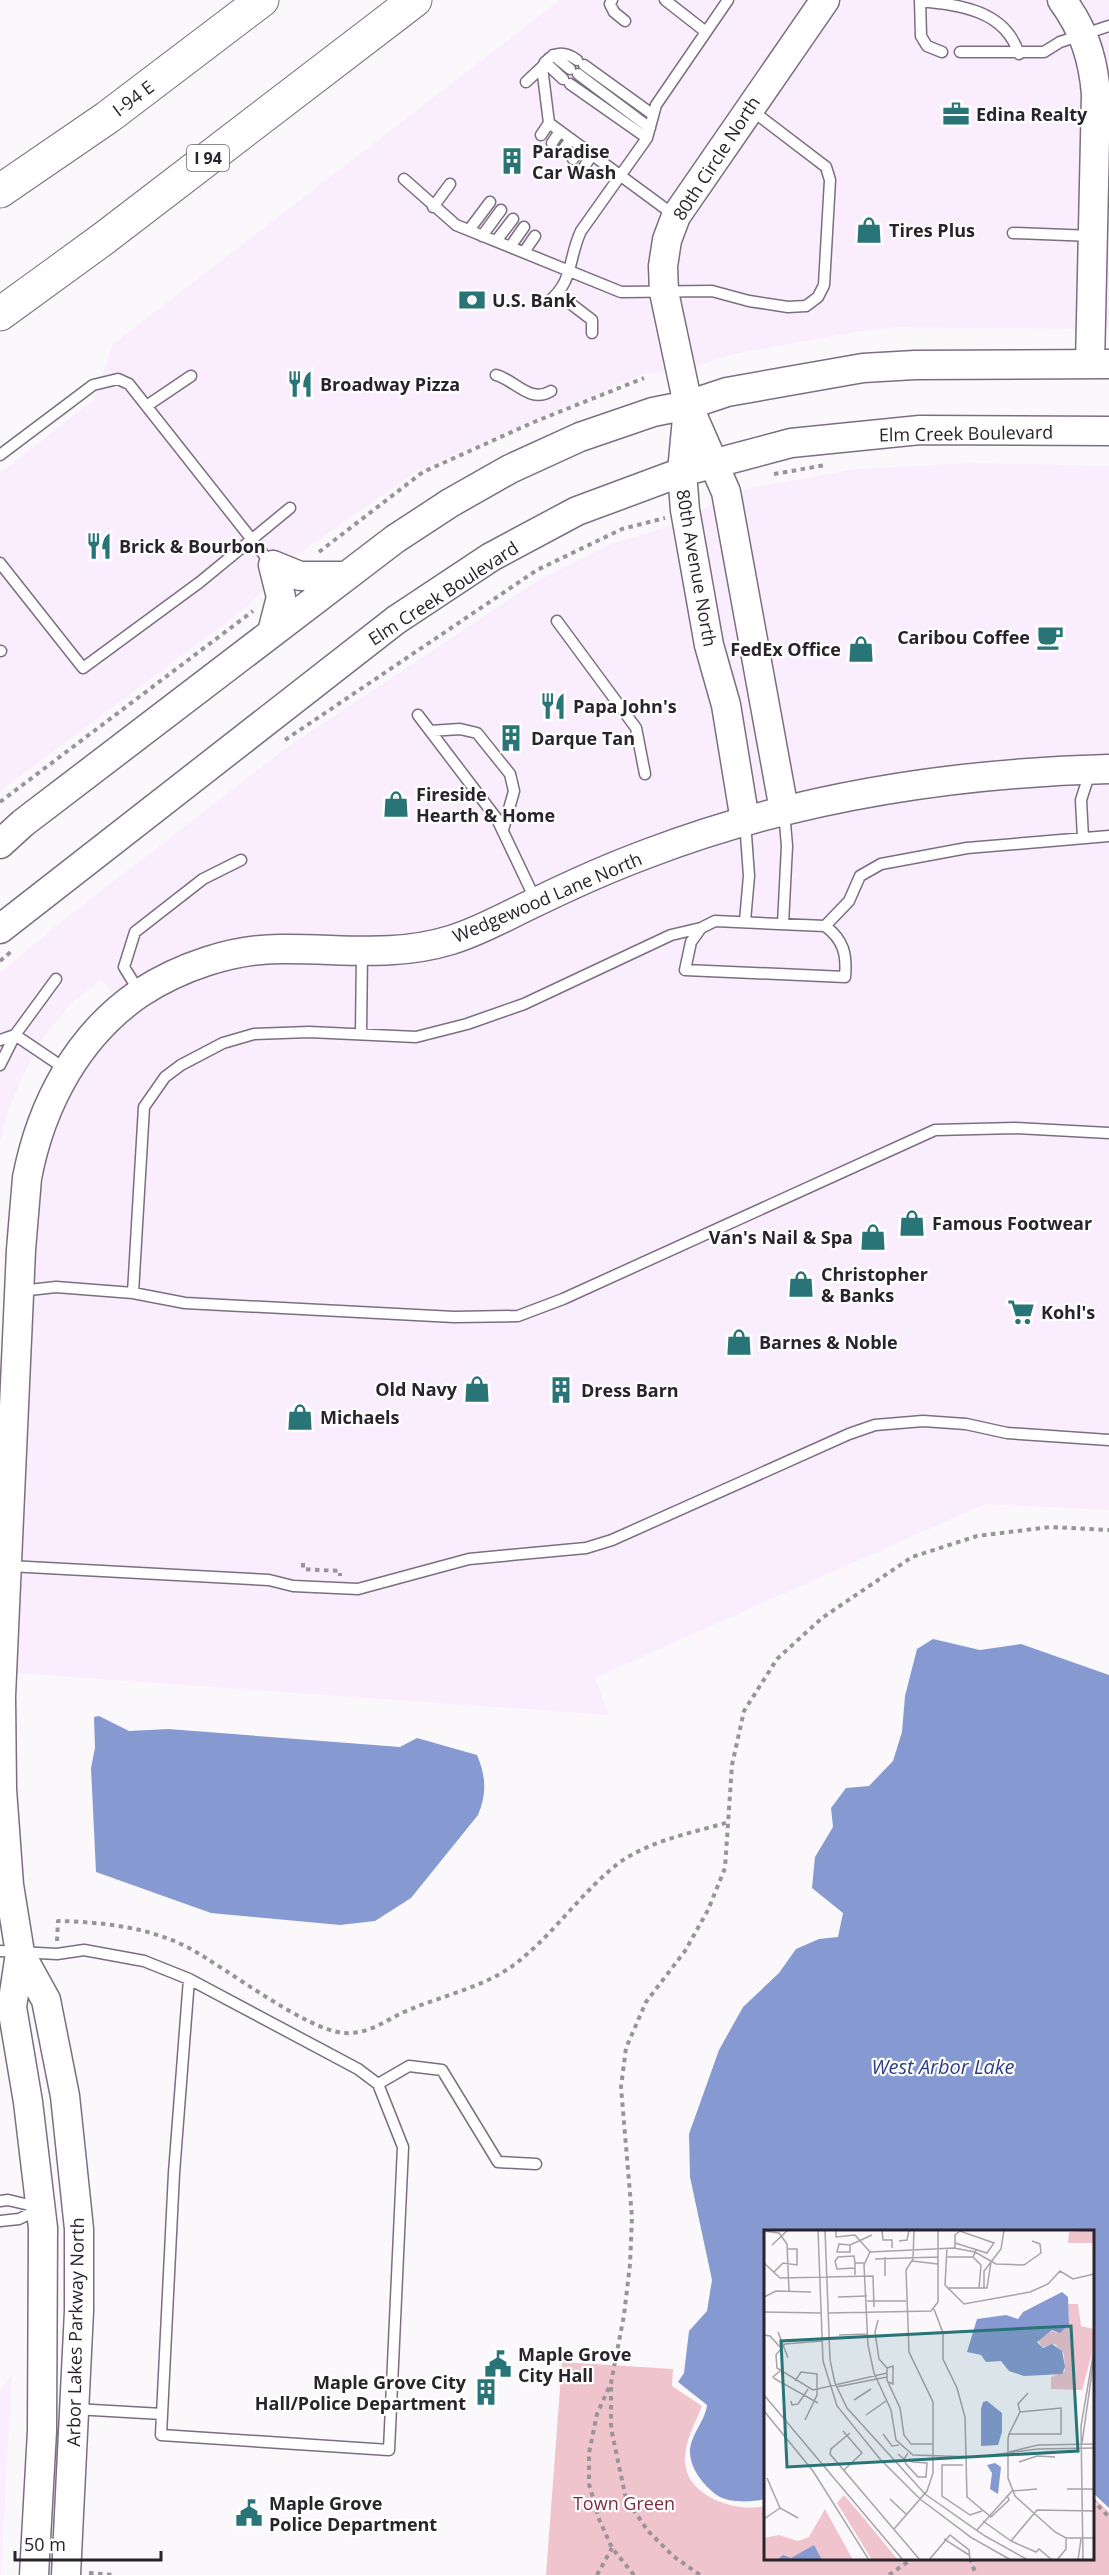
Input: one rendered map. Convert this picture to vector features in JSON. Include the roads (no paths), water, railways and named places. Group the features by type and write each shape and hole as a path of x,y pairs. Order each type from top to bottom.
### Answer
{"highway":[{"name":"I-94 E","path":"0,191 108,117 262,0"},
{"name":"I 94","path":"0,314 103,239 415,0"}],"street":[{"name":"80th Circle North","path":"688,405 664,292 664,257 675,216 825,0"},
{"path":"0,844 23,823 345,576 450,502 510,470 598,430 652,412 688,405 727,392 863,368 915,364 1100,364 1094,236 1096,94 1092,61 1097,31 1062,0"},
{"path":"688,405 726,492 784,810"},
{"name":"80th Avenue North","path":"688,405 682,472 685,510 709,645 726,705 745,821"},
{"name":"Elm Creek Boulevard","path":"8,938 396,620 491,557 578,511 713,462 791,444 920,430 1109,431"},
{"path":"273,566 300,576 345,576"},
{"path":"272,633 281,597 273,566"},
{"name":"Wedgewood Lane North","path":"10,1292 31,1155 44,1112 68,1071 105,1023 141,993 188,969 231,954 278,948 399,952 452,940 650,852 784,810 936,781 1041,771 1100,769"},
{"name":"Arbor Lakes Parkway North","path":"10,1292 1,1672 2,1789 9,1885 12,2007 59,2207 79,2311 75,2409 78,2574"},
{"name":"Arbor Lakes Parkway North","path":"10,1952 46,2000 65,2096 59,2207 45,2306 34,2575"}],"lane":[{"path":"612,0 610,4 614,12 625,21"},
{"path":"665,0 706,32"},
{"path":"548,302 558,294 571,271 575,243 581,231 648,133 652,114 728,0"},
{"path":"942,52 927,46 921,36 920,0 952,4 999,22 1014,38 1020,54"},
{"path":"960,52 1020,54 1044,52 1060,42 1097,31"},
{"path":"526,82 547,62 567,53 577,67 648,133"},
{"path":"547,62 567,81 648,133"},
{"path":"541,135 548,120 547,62"},
{"path":"577,67 652,114"},
{"path":"404,179 456,225 621,292 712,291 788,308 806,306 818,297 824,285 830,180 826,167 749,108"},
{"path":"548,120 675,216"},
{"path":"552,143 560,131"},
{"path":"562,151 571,139"},
{"path":"573,159 581,147"},
{"path":"584,167 592,155"},
{"path":"434,207 450,184"},
{"path":"469,230 490,202"},
{"path":"482,236 501,210"},
{"path":"496,241 513,219"},
{"path":"510,247 524,227"},
{"path":"1013,233 1094,236"},
{"path":"524,252 535,236"},
{"path":"558,294 592,320 592,333"},
{"path":"496,375 508,378 529,394 545,395 551,391"},
{"path":"148,405 190,376"},
{"path":"0,455 93,385 117,379 129,384 148,405 273,566"},
{"path":"0,563 83,668 200,582 290,508"},
{"path":"557,621 636,728 645,774"},
{"path":"418,715 503,830 537,902"},
{"path":"430,730 460,729 477,733 510,774 514,791 503,830"},
{"path":"1083,838 1081,800 1100,769"},
{"path":"783,924 787,846 784,810"},
{"path":"745,821 749,876 745,921"},
{"path":"825,926 849,901 860,876 881,864 967,848 1109,836"},
{"path":"141,993 124,967 135,932 202,879 241,860"},
{"path":"133,1293 144,1107 165,1077 200,1054 222,1043 254,1034 281,1032 416,1037 467,1024 524,1004 671,935 701,928 715,921 825,926 834,932 843,945 846,960 845,977 685,970 691,942 701,928"},
{"path":"361,1034 362,952"},
{"path":"0,1065 15,1035 57,980"},
{"path":"0,1040 15,1035"},
{"path":"15,1035 68,1071"},
{"path":"10,1292 56,1287 133,1293 184,1302 346,1313 518,1316 563,1299 935,1130 1015,1128 1109,1133"},
{"path":"3,1565 268,1580 292,1586 358,1589 469,1559 578,1549 612,1540 849,1434 875,1425 923,1421 966,1424 1007,1433 1109,1440"},
{"path":"10,1952 57,1954 84,1950 144,1961 189,1979 358,2069 378,2084 403,2147 389,2450 161,2435 174,2173 189,1979"},
{"path":"378,2084 410,2066 442,2070 498,2162 536,2164"},
{"path":"0,2201 8,2200 59,2207"},
{"path":"0,2221 19,2219 59,2207"},
{"path":"75,2409 162,2414"}],"water":[{"name":"West Arbor Lake","path":"933,1639 980,1650 1021,1644 1109,1675 1109,2508 1094,2494 1094,2230 764,2230 764,2499 742,2501 720,2497 699,2478 691,2458 692,2440 704,2417 707,2405 678,2382 684,2373 689,2331 707,2311 712,2280 690,2177 689,2134 719,2050 743,2007 779,1973 796,1949 819,1939 838,1937 843,1913 812,1888 815,1857 833,1827 831,1808 846,1788 869,1786 893,1761 902,1732 905,1696 917,1649"},
{"path":"99,1716 129,1731 168,1729 400,1747 417,1738 477,1755 484,1778 483,1800 478,1815 411,1898 375,1921 340,1925 211,1913 96,1872 91,1768 95,1748 94,1717"}],"place":[{"name":"Edina Realty","path":"956,114"},
{"name":"Paradise Car Wash","path":"512,161"},
{"name":"Tires Plus","path":"869,230"},
{"name":"U.S. Bank","path":"472,300"},
{"name":"Broadway Pizza","path":"300,384"},
{"name":"Brick & Bourbon","path":"99,546"},
{"name":"Caribou Coffee","path":"1050,637"},
{"name":"FedEx Office","path":"861,649"},
{"name":"Papa John's","path":"553,706"},
{"name":"Darque Tan","path":"511,738"},
{"name":"Fireside Hearth & Home","path":"396,804"},
{"name":"Famous Footwear","path":"912,1223"},
{"name":"Van's Nail & Spa","path":"873,1237"},
{"name":"Christopher & Banks","path":"801,1284"},
{"name":"Kohl's","path":"1021,1312"},
{"name":"Barnes & Noble","path":"739,1342"},
{"name":"Old Navy","path":"477,1389"},
{"name":"Dress Barn","path":"561,1390"},
{"name":"Michaels","path":"300,1417"},
{"name":"Maple Grove City Hall","path":"498,2364"},
{"name":"Maple Grove City Hall/Police Department","path":"486,2392"},
{"name":"Maple Grove Police Department","path":"249,2513"}],"park label":[{"name":"Town Green","path":"624,2503"}]}
